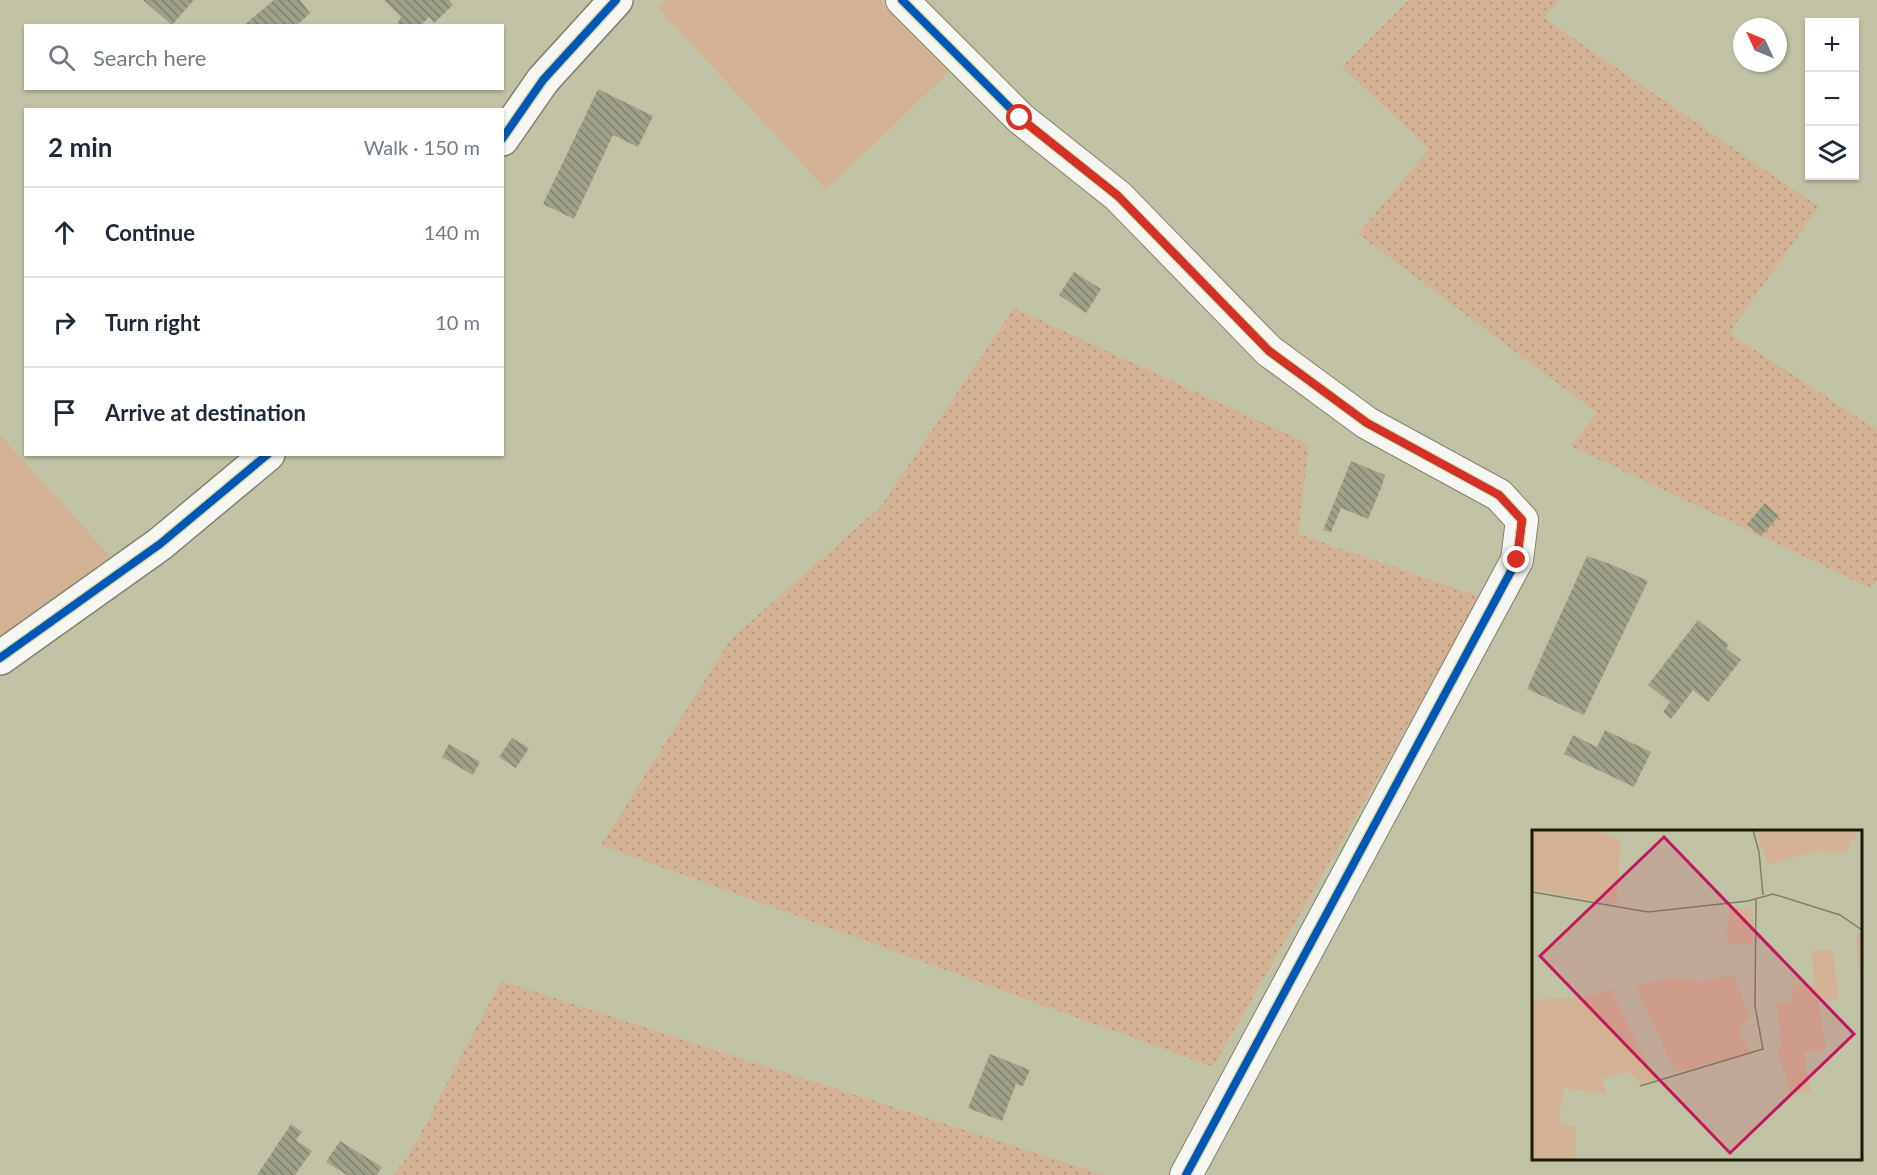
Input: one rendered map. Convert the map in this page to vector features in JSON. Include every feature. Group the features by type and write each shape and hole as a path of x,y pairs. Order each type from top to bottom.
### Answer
{"street":[{"path":"504,136 543,81 616,0"},
{"path":"902,0 1020,118 1118,196 1269,351 1367,423 1499,495 1522,520 1517,560 1186,1175"},
{"path":"0,658 160,543 266,456"}],"shaded area":[{"path":"665,0 880,0 951,70 826,190 658,8"},
{"path":"1409,0 1558,0 1544,18 1819,207 1729,333 1877,430 1877,581 1870,588 1571,446 1597,413 1358,234 1429,149 1342,67"},
{"path":"1014,308 1309,444 1298,534 1481,597 1213,1067 601,845 730,640 881,506"},
{"path":"0,435 110,556 0,638"},
{"path":"501,981 1104,1175 393,1175 409,1155"}],"building":[{"path":"143,0 194,0 171,24"},
{"path":"274,0 300,0 310,13 298,24 245,24"},
{"path":"384,0 449,0 453,5 434,23 429,17 422,24 397,24 401,17"},
{"path":"598,89 653,116 638,147 613,135 574,219 543,204"},
{"path":"1074,272 1101,289 1086,313 1059,295"},
{"path":"1351,461 1385,475 1382,486 1368,519 1341,508 1331,532 1323,530"},
{"path":"1765,503 1779,516 1761,536 1747,524"},
{"path":"1587,556 1648,581 1584,715 1527,689"},
{"path":"1698,620 1729,645 1726,648 1741,660 1708,702 1693,690 1671,719 1663,712 1670,702 1648,685"},
{"path":"1605,730 1651,752 1634,787 1564,754 1573,735 1597,747"},
{"path":"512,738 529,748 516,768 499,757"},
{"path":"449,744 480,762 473,775 442,757"},
{"path":"990,1054 1030,1070 1023,1086 1016,1084 1002,1121 968,1108"},
{"path":"291,1124 302,1132 296,1140 312,1151 295,1175 257,1175"},
{"path":"340,1141 382,1167 377,1175 347,1175 326,1162"}],"cycle path":[{"path":"504,136 543,80 616,0"},
{"path":"902,0 1020,118 1118,196 1269,351 1367,423 1499,495 1522,520 1517,560 1186,1175"},
{"path":"0,658 160,544 266,456"}],"route":[{"path":"1020,118 1118,196 1269,351 1367,423 1499,495 1522,520 1517,560"}]}
